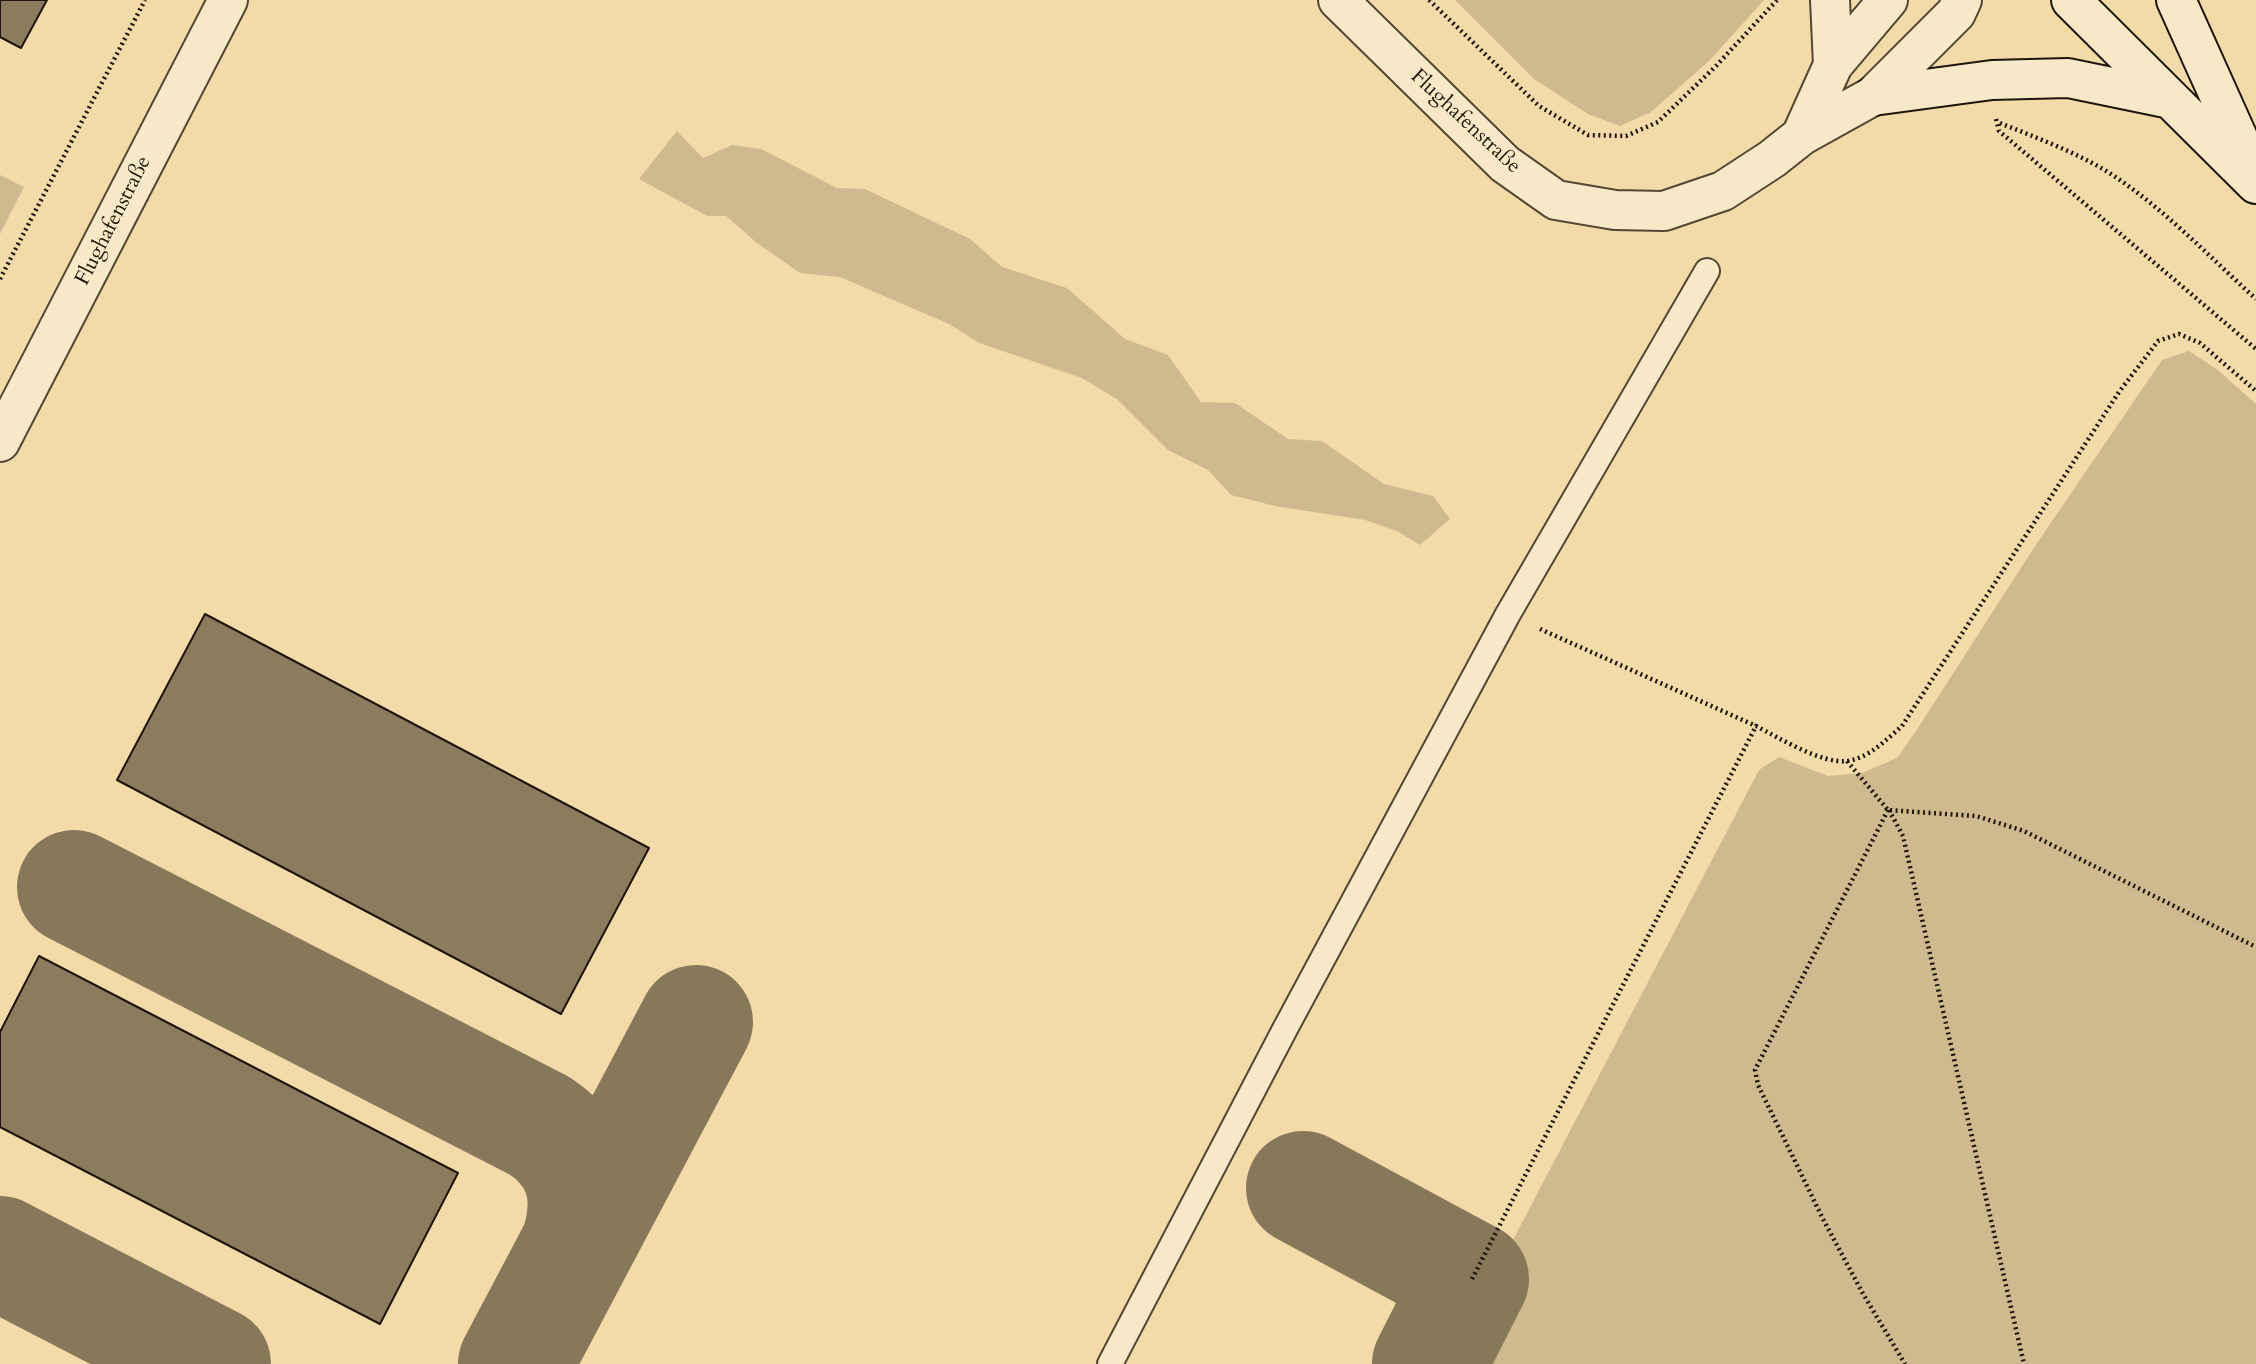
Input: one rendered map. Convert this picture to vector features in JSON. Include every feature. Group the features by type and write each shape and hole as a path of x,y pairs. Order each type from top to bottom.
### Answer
{"street":[{"name":"Flughafenstraße","path":"0,442 228,0"},
{"name":"Flughafenstraße","path":"1338,0 1505,164 1556,200 1615,210 1664,211 1723,191 1801,136 1873,96 1956,13 1962,0"},
{"name":"Flughafenstraße","path":"1830,0 1833,65"},
{"name":"Flughafenstraße","path":"1801,136 1833,65 1888,0"},
{"path":"2071,0 2256,184"},
{"path":"2176,0 2256,177"},
{"path":"1873,96 1992,80 2067,78 2170,99"}],"lane":[{"path":"1110,1364 1285,1029 1508,614 1707,271"}],"path":[{"path":"0,279 145,0"},
{"path":"1429,0 1539,106 1588,135 1626,136 1658,122 1716,66 1777,0"},
{"path":"1992,80 1999,131 2256,349"},
{"path":"1996,122 2039,139 2115,176 2143,197 2256,299"},
{"path":"1508,614 1823,758 1847,761 1874,750 1902,726 2119,392 2158,341 2179,334 2200,344 2256,391"},
{"path":"1472,1279 1756,726"},
{"path":"1847,761 1888,810 1903,836 2024,1364"},
{"path":"1888,810 1976,816 2024,831 2256,947"},
{"path":"1888,810 1755,1070 1758,1085 1823,1219 1861,1292 1905,1364"}],"shaded area":[{"path":"1455,0 1764,0 1710,60 1651,112 1620,126 1588,114 1534,79"},
{"path":"677,131 703,158 732,145 761,149 837,188 865,189 970,239 1002,267 1067,288 1125,339 1168,355 1201,402 1235,403 1288,439 1322,441 1384,484 1433,496 1450,519 1420,545 1397,531 1365,520 1275,506 1231,495 1208,470 1168,450 1118,400 1082,378 979,343 949,324 840,277 800,273 757,243 726,216 707,216 639,179"},
{"path":"0,175 24,187 0,234"},
{"path":"2189,351 2218,370 2256,404 2256,1364 1448,1364 1759,770 1779,757 1828,776 1862,773 1897,758 2035,546 2162,360"}],"building":[{"path":"0,0 47,0 21,48 0,37"},
{"path":"205,614 649,848 561,1014 117,780"},
{"path":"39,956 458,1173 380,1324 0,1127 0,1032"}],"taxiway":[{"path":"74,887 540,1126 566,1150 581,1178 584,1209 578,1244"},
{"path":"515,1364 696,1022"},
{"path":"1303,1188 1472,1279 1429,1364"},
{"path":"0,1253 214,1364"}]}
